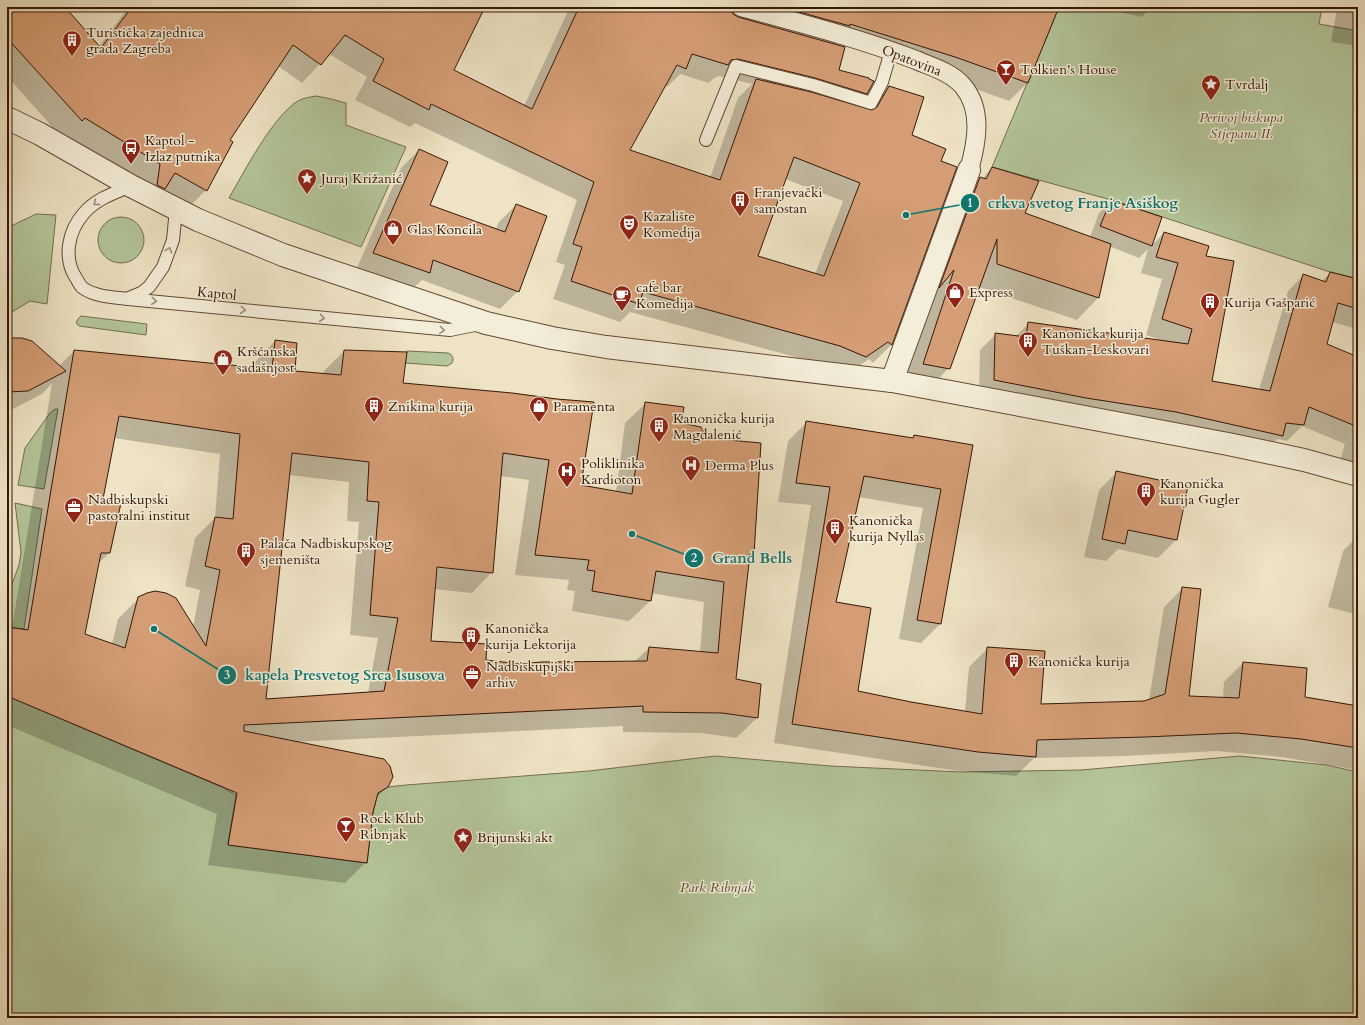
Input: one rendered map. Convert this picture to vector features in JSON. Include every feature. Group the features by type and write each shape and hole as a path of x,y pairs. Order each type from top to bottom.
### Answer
{"street":[{"name":"Opatovina","path":"742,7 891,51 948,73 963,86 972,102 977,118 976,139 969,170 892,381"},
{"path":"7,118 40,134 131,186 176,209 283,254 486,323 552,338 606,347 892,381 1228,444 1304,460 1358,475"}],"lane":[{"path":"706,140 736,66 813,85 871,103 882,82 891,51"},
{"name":"Kaptol","path":"131,186 100,199 83,214 73,232 68,250 71,270 82,288 95,294 128,299 450,330 486,323"},
{"path":"128,299 141,293 149,287 163,268 173,240 176,209"}],"green space":[{"name":"Perivoj biskupa Stjepana II.","path":"1059,7 1322,7 1319,24 1358,31 1358,279 1330,272 1111,200 992,167"},
{"path":"316,96 346,103 346,125 406,147 361,247 229,198 269,131 288,108 304,98"},
{"path":"36,214 56,215 47,304 30,301 7,315 7,228"},
{"path":"121,217 134,221 140,227 144,240 140,253 134,259 121,263 108,259 102,253 98,240 102,227 108,221"},
{"path":"81,316 147,324 146,335 79,326 76,323"},
{"path":"407,351 448,353 453,357 453,360 452,363 447,366 405,363"},
{"path":"55,409 58,409 44,489 18,485 25,448 50,413"},
{"path":"15,503 42,509 24,629 7,627 7,598 19,565 21,552"},
{"name":"Park Ribnjak","path":"7,696 224,788 236,795 228,844 367,863 373,812 378,793 388,787 589,771 715,756 830,766 961,772 1081,770 1240,756 1326,765 1358,772 1358,1010 1344,1018 7,1018"}],"building":[{"path":"7,7 65,7 101,48 132,7 485,7 454,70 532,109 579,7 731,7 733,14 738,17 845,47 839,70 869,78 874,81 867,94 815,78 738,59 731,60 728,65 692,54 686,69 677,65 630,150 720,180 756,79 811,92 872,110 877,107 889,86 924,97 912,135 946,149 941,161 957,167 892,345 888,342 866,357 840,346 643,292 639,304 571,281 582,247 573,244 594,182 431,104 429,110 373,81 384,59 345,35 321,65 293,45 230,140 233,142 207,191 175,173 165,189 157,185 160,164 85,118 82,121 7,38","holes":["794,157 860,183 824,276 758,256"]},
{"path":"781,7 1059,7 1028,83 955,57 850,24 850,26"},
{"path":"419,149 448,162 430,205 505,232 516,204 547,216 519,292 433,260 430,273 373,253"},
{"path":"992,167 1039,181 1025,213 1111,244 1099,298 997,264 997,239 950,369 923,364 954,270 939,288 980,177 986,179"},
{"path":"1111,200 1162,217 1152,246 1100,226"},
{"path":"1164,232 1209,246 1206,256 1234,261 1212,381 1270,391 1303,274 1326,282 1330,272 1358,279 1358,309 1338,303 1327,344 1358,357 1358,427 1309,407 1304,425 1286,423 1283,436 1176,412 1086,398 994,380 995,333 1026,337 1028,322 1188,344 1192,329 1162,319 1178,263 1156,257"},
{"path":"7,338 22,338 32,341 66,371 28,391 7,392"},
{"path":"275,340 297,343 295,371 341,375 344,350 407,352 403,383 594,402 581,485 632,494 645,402 684,407 681,423 701,427 707,438 761,443 754,554 750,554 736,679 761,684 758,718 722,713 643,712 643,706 244,725 244,731 384,759 390,766 393,777 388,787 378,793 373,812 367,863 228,845 237,793 7,696 7,627 28,630 74,350 272,369","holes":["119,416 240,434 233,519 215,517 205,566 220,570 206,646 176,598 166,593 155,591 138,597 125,648 85,634 101,553 110,553 121,503 103,499","292,453 369,462 367,501 379,502 370,615 398,618 384,691 266,699","503,453 549,460 535,555 589,560 587,570 595,571 592,591 651,601 656,571 724,582 718,653 649,647 647,661 541,662 520,664 486,660 487,644 431,641 437,567 493,573"]},
{"path":"806,421 913,438 914,435 973,445 941,624 917,620 941,489 864,476 836,602 871,608 858,691 982,714 987,647 1045,651 1041,704 1144,701 1165,694 1182,587 1201,589 1189,696 1239,698 1243,662 1307,668 1305,697 1358,706 1358,748 1301,739 1236,733 1037,740 1036,757 978,752 792,724 830,487 796,483"},
{"name":"Kanonička kurija Gugler","path":"1116,471 1188,486 1177,540 1128,530 1125,544 1102,539"}],"place":[{"name":"Turistička zajednica grada Zagreba","path":"72,57"},
{"name":"Tolkien's House","path":"1006,86"},
{"name":"Tvrdalj","path":"1211,101"},
{"name":"Kaptol - Izlaz putnika","path":"131,165"},
{"name":"Juraj Križanić","path":"307,195"},
{"name":"crkva svetog Franje Asiškog","path":"906,215"},
{"name":"Franjevački samostan","path":"740,217"},
{"name":"Kazalište Komedija","path":"629,241"},
{"name":"Glas Koncila","path":"393,246"},
{"name":"Express","path":"955,309"},
{"name":"cafe bar Komedija","path":"622,312"},
{"name":"Kurija Gašparić","path":"1210,319"},
{"name":"Kanonička kurija Tuškan-Leskovari","path":"1028,358"},
{"name":"Kršćanska sadašnjost","path":"223,376"},
{"name":"Znikina kurija","path":"374,423"},
{"name":"Paramenta","path":"539,423"},
{"name":"Kanonička kurija Magdalenić","path":"659,443"},
{"name":"Derma Plus","path":"691,482"},
{"name":"Poliklinika Kardioton","path":"567,488"},
{"name":"Kanonička kurija Gugler","path":"1146,508"},
{"name":"Nadbiskupski pastoralni institut","path":"74,524"},
{"name":"Grand Bells","path":"632,534"},
{"name":"Kanonička kurija Nyllas","path":"835,545"},
{"name":"Palača Nadbiskupskog sjemeništa","path":"246,568"},
{"name":"kapela Presvetog Srca Isusova","path":"154,629"},
{"name":"Kanonička kurija Lektorija","path":"471,653"},
{"name":"Kanonička kurija","path":"1014,678"},
{"name":"Nadbiskupijski arhiv","path":"472,691"},
{"name":"Rock Klub Ribnjak","path":"346,843"},
{"name":"Brijunski akt","path":"463,854"}]}
